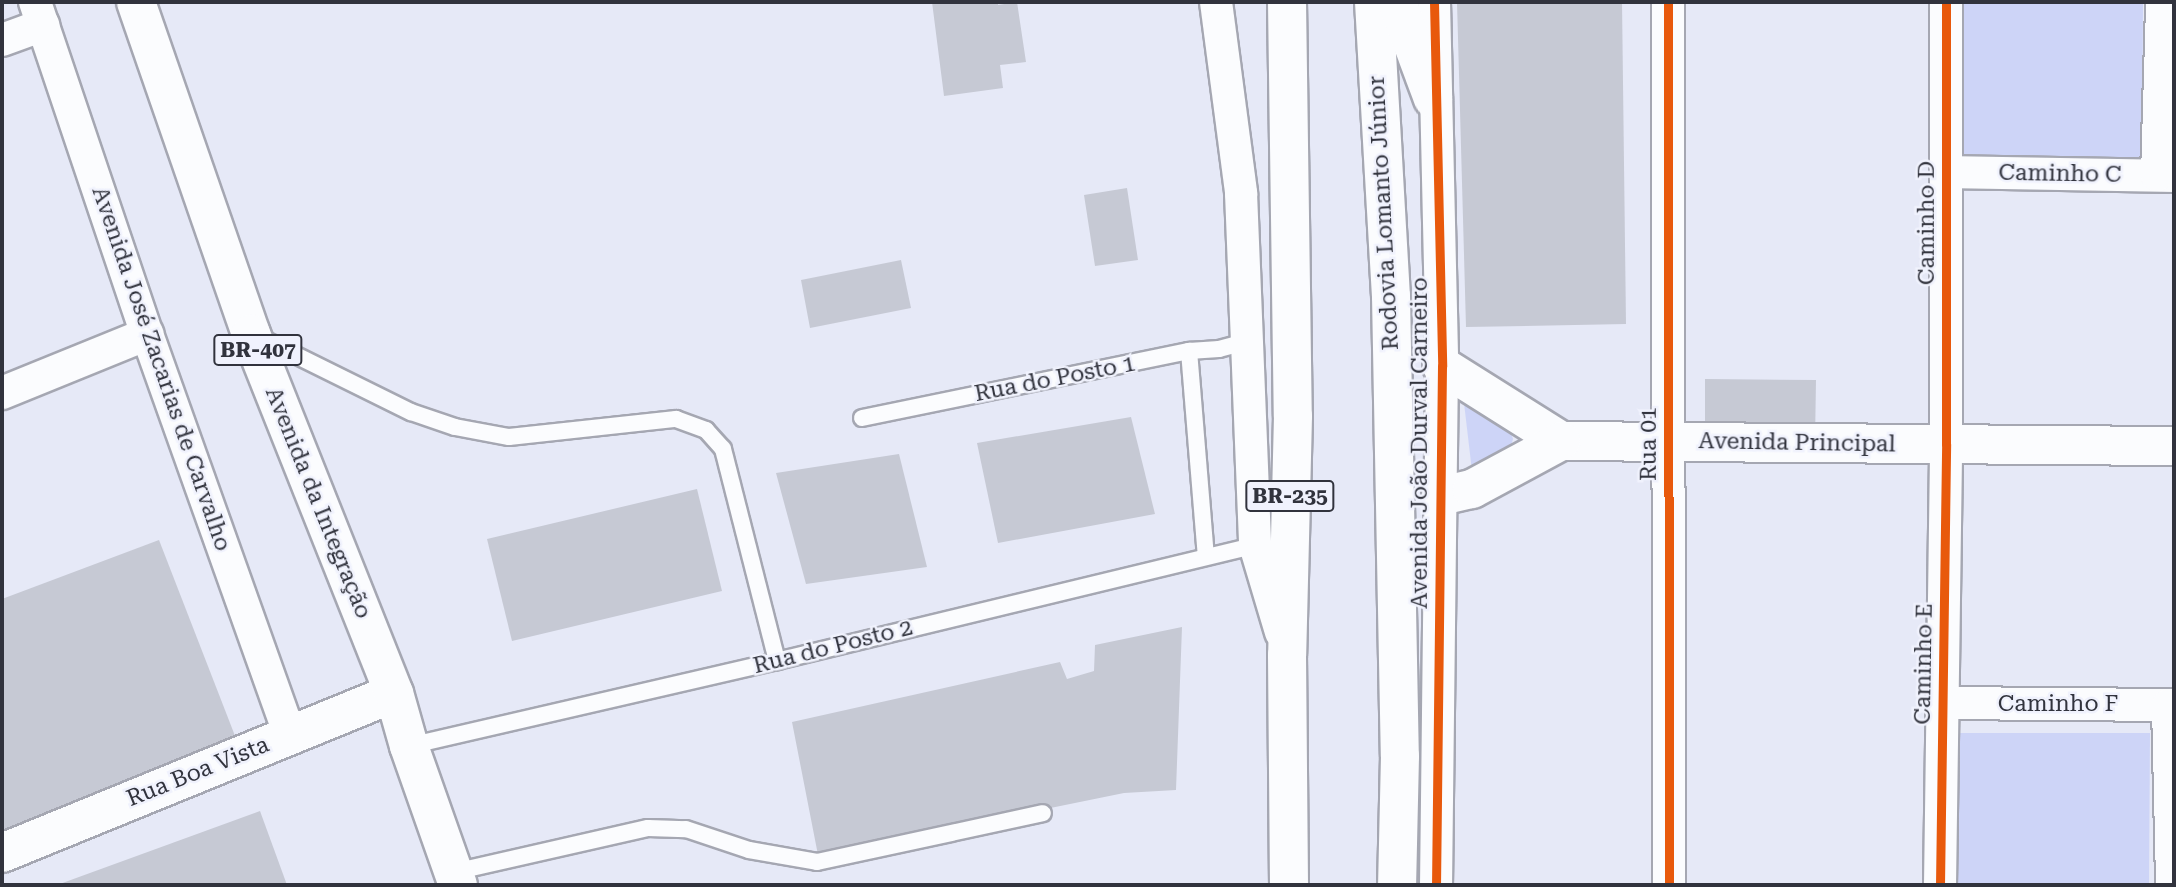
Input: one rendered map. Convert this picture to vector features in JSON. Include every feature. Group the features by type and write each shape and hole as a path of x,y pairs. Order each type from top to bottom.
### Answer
{"main road":[{"name":"Avenida da Integração","path":"136,2 251,334 394,693 409,746 456,879"},
{"name":"BR-235","path":"1287,2 1293,416 1287,655 1289,885"},
{"name":"Rodovia Lomanto Júnior","path":"1374,2 1391,296 1400,756 1397,885"},
{"path":"1397,2 1433,99"},
{"path":"1441,496 1472,489 1561,441 1442,366"},
{"name":"Avenida Principal","path":"1561,441 2174,446"},
{"name":"Rua Boa Vista","path":"2,853 394,693"}],"street":[{"path":"1216,2 1241,193 1255,544 1287,655"},
{"name":"Avenida João Durval Carneiro","path":"1433,2 1433,99 1442,366 1436,885"},
{"name":"Rua 01","path":"1668,2 1669,885"},
{"name":"Caminho D","path":"1946,444 1947,2"},
{"path":"2162,2 2166,175"},
{"path":"2,40 39,13"},
{"name":"Avenida José Zacarias de Carvalho","path":"39,13 147,334 290,735"},
{"name":"Caminho C","path":"1946,172 2166,175"},
{"path":"2,393 147,334"},
{"name":"Caminho E","path":"1940,885 1946,444"},
{"name":"Caminho F","path":"1943,703 2171,705"},
{"path":"2171,705 2172,885"}],"lane":[{"path":"251,334 411,412 455,427 509,437 676,419 706,430 723,449 777,661"},
{"name":"Rua do Posto 1","path":"862,418 1189,351 1219,349 1248,341"},
{"path":"1189,351 1206,556"},
{"name":"Rua do Posto 2","path":"409,746 777,661 1255,544"},
{"path":"456,879 648,828 686,829 749,850 817,862 1043,813"}],"shaded area":[{"path":"1959,2 2143,2 2142,170 1958,168"},
{"path":"1464,403 1490,413 1509,427 1513,439 1509,453 1472,471"},
{"path":"1954,733 2150,733 2149,885 1954,885"}],"building":[{"path":"932,2 998,2 998,5 1017,2 1026,62 1000,65 1003,88 944,96"},
{"path":"1457,2 1622,2 1626,324 1466,327"},
{"path":"1127,188 1138,260 1095,266 1084,195"},
{"path":"901,260 911,308 810,328 801,280"},
{"path":"1705,379 1816,380 1815,441 1705,440"},
{"path":"1131,417 1155,514 998,543 977,443"},
{"path":"899,454 927,567 806,584 776,473"},
{"path":"697,489 722,591 512,641 487,539"},
{"path":"159,540 237,741 2,830 2,599"},
{"path":"1182,627 1176,790 1124,793 818,855 792,722 1060,662 1067,679 1094,671 1095,645"},
{"path":"260,811 287,885 57,885"}],"cycle path":[{"path":"1434,2 1442,366 1436,885"},
{"path":"1668,2 1669,885"},
{"path":"1940,885 1946,444 1946,2"}]}
